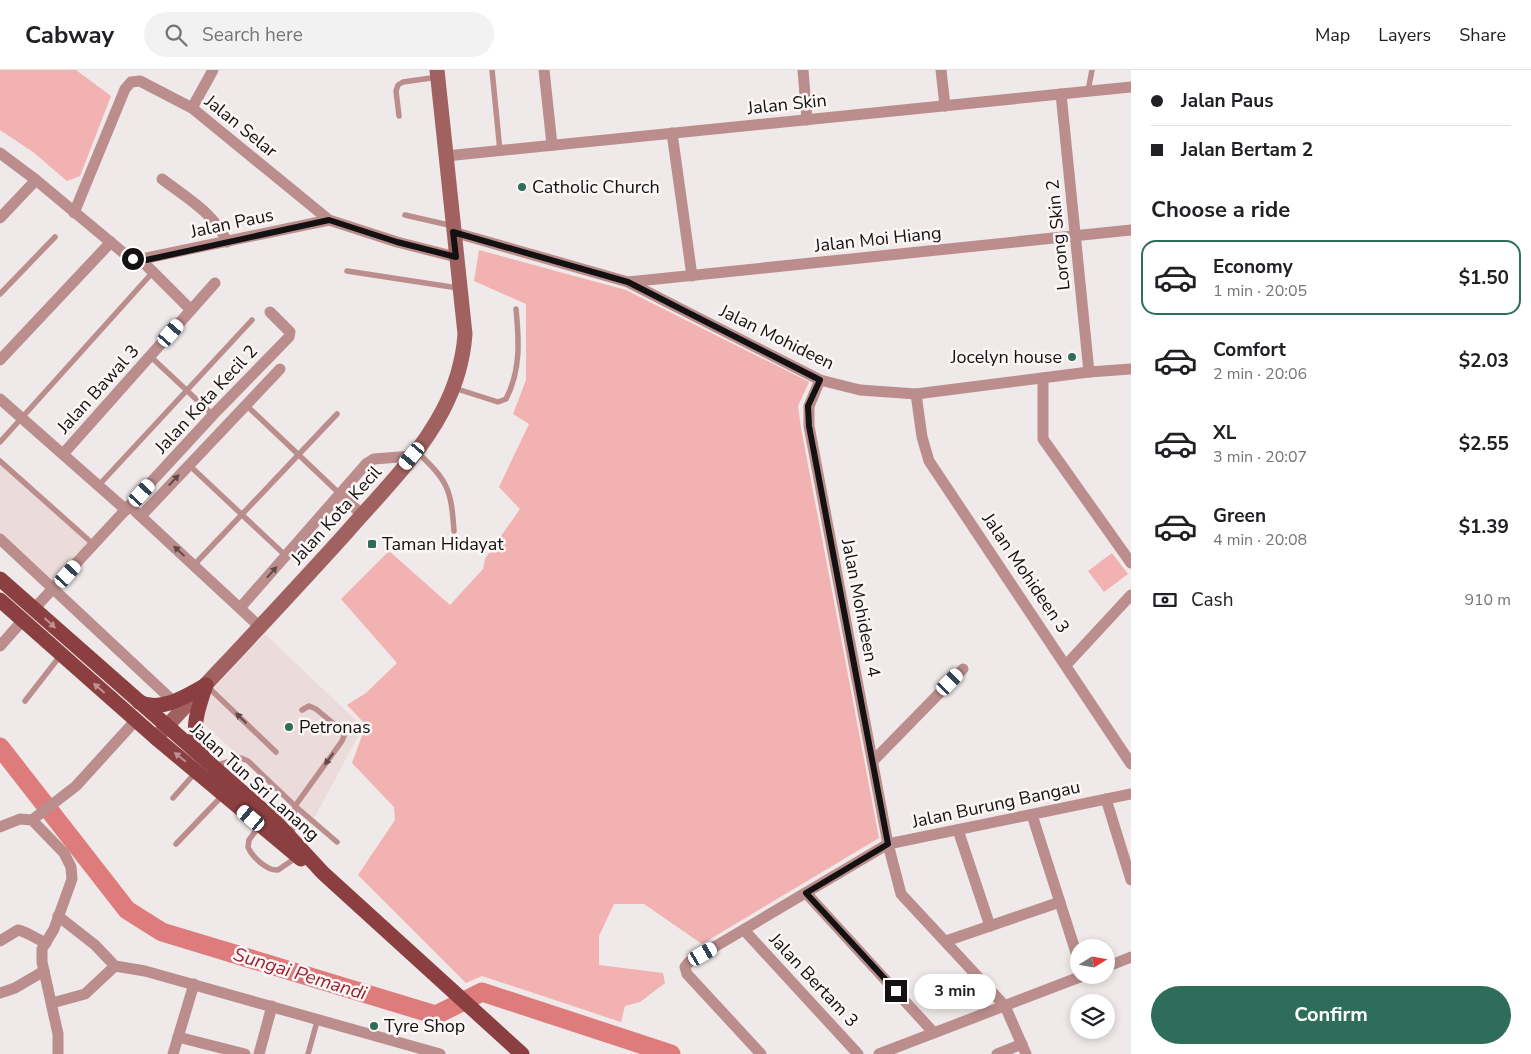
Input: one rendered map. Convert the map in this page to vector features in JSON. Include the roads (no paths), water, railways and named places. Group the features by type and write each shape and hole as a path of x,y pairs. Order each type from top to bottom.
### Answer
{"main road":[{"name":"Jalan Tun Sri Lanang","path":"0,579 138,702 161,732"},
{"name":"Jalan Tun Sri Lanang","path":"0,600 136,720 161,732 292,838 323,873"},
{"path":"138,702 148,706 173,701 206,685"},
{"path":"205,766 196,745 194,733 196,712 206,685"},
{"name":"Jalan Tun Sri Lanang","path":"205,766 223,794 298,857 323,873"},
{"path":"323,873 445,986 522,1054"}],"street":[{"path":"192,108 213,70"},
{"path":"544,70 552,145"},
{"path":"803,70 807,120"},
{"path":"941,70 944,106"},
{"name":"Jalan Kota Kecil","path":"161,732 362,515 414,454 432,430 454,388 460,371 465,334 437,73"},
{"name":"Jalan Selar","path":"74,212 127,85 135,81 144,83 192,108 329,220 397,242 456,257"},
{"name":"Jalan Skin","path":"446,156 1131,87"},
{"name":"Lorong Skin 2","path":"1061,94 1089,372"},
{"path":"672,133 692,276"},
{"path":"0,153 36,180 129,257 142,260 191,310"},
{"path":"162,179 212,218 220,227 226,242"},
{"path":"0,217 36,180"},
{"name":"Jalan Paus","path":"142,260 329,220"},
{"name":"Jalan Mohideen","path":"453,229 628,282 820,380 860,390 916,394 1089,372 1131,369"},
{"name":"Jalan Moi Hiang","path":"628,282 1131,230"},
{"path":"0,360 110,242"},
{"name":"Jalan Bawal 3","path":"215,283 63,454 99,485 141,516 260,627"},
{"name":"Jalan Kota Kecil 2","path":"34,609 213,415 290,335 290,332 270,312"},
{"path":"141,516 280,368"},
{"path":"1044,378 1044,440 1131,563"},
{"name":"Jalan Mohideen 4","path":"820,380 808,406 809,426 874,760 888,844 901,894 1005,1006 1024,1049"},
{"name":"Jalan Mohideen 3","path":"916,394 922,437 929,461 1131,764"},
{"path":"0,400 63,454"},
{"path":"240,608 366,464 374,459 414,454"},
{"path":"341,494 362,515"},
{"path":"0,539 55,588 173,701"},
{"path":"1066,664 1131,595"},
{"path":"0,646 23,620"},
{"path":"874,760 963,669"},
{"path":"0,827 20,819 36,818 76,786 136,720"},
{"name":"Jalan Burung Bangau","path":"760,1054 687,974 685,967 689,962 888,844 1131,794"},
{"path":"1106,799 1131,880"},
{"path":"1032,814 1072,939"},
{"path":"36,818 64,853 71,867 72,879 58,916 42,949 44,970 58,1034 58,1054"},
{"path":"958,830 990,926"},
{"path":"806,893 934,1033"},
{"path":"946,941 1060,902"},
{"path":"58,916 95,945 115,966 145,970 440,1054"},
{"path":"0,941 18,930 26,932 32,938 46,944"},
{"name":"Jalan Bertam 3","path":"744,930 858,1054"},
{"path":"1115,963 1131,957"},
{"path":"52,1003 85,994 115,966"},
{"path":"0,994 15,988 44,970"},
{"path":"879,1054 1070,980"},
{"path":"173,1054 194,984"},
{"path":"259,1054 272,1006"},
{"path":"178,1036 217,1050 244,1054"},
{"path":"997,1054 1024,1049"}],"lane":[{"path":"492,70 500,151"},
{"path":"1088,92 1092,70"},
{"path":"399,116 396,91 398,85 437,73"},
{"path":"405,215 453,229"},
{"path":"0,294 55,236"},
{"path":"347,271 460,289"},
{"path":"0,442 153,272"},
{"path":"454,388 498,402 506,399 517,366 519,350 516,309"},
{"path":"99,485 252,320"},
{"path":"150,356 213,415"},
{"name":"Jalan Kota Kecil","path":"246,405 341,494"},
{"path":"194,566 300,455 336,414"},
{"path":"414,454 439,472 447,486 452,504 454,531"},
{"path":"0,461 94,545"},
{"path":"189,465 286,556"},
{"path":"25,700 62,654"},
{"path":"206,685 276,752"},
{"path":"292,838 295,806 345,734 342,728 316,709 309,706 302,710"},
{"path":"173,798 205,766 246,759 295,806 337,842"},
{"path":"176,844 223,794"},
{"path":"260,825 249,840 248,847 263,864 272,870 278,870 298,857"},
{"path":"308,1054 318,1018"}],"waterway":[{"name":"Sungai Pemandi","path":"0,747 127,910 162,932 436,1015 482,992 671,1054"}],"place":[{"name":"Catholic Church","path":"522,187"},
{"name":"Jocelyn house","path":"1072,357"},
{"name":"Taman Hidayat","path":"372,544"},
{"name":"Petronas","path":"289,727"},
{"name":"Tyre Shop","path":"374,1026"}]}
